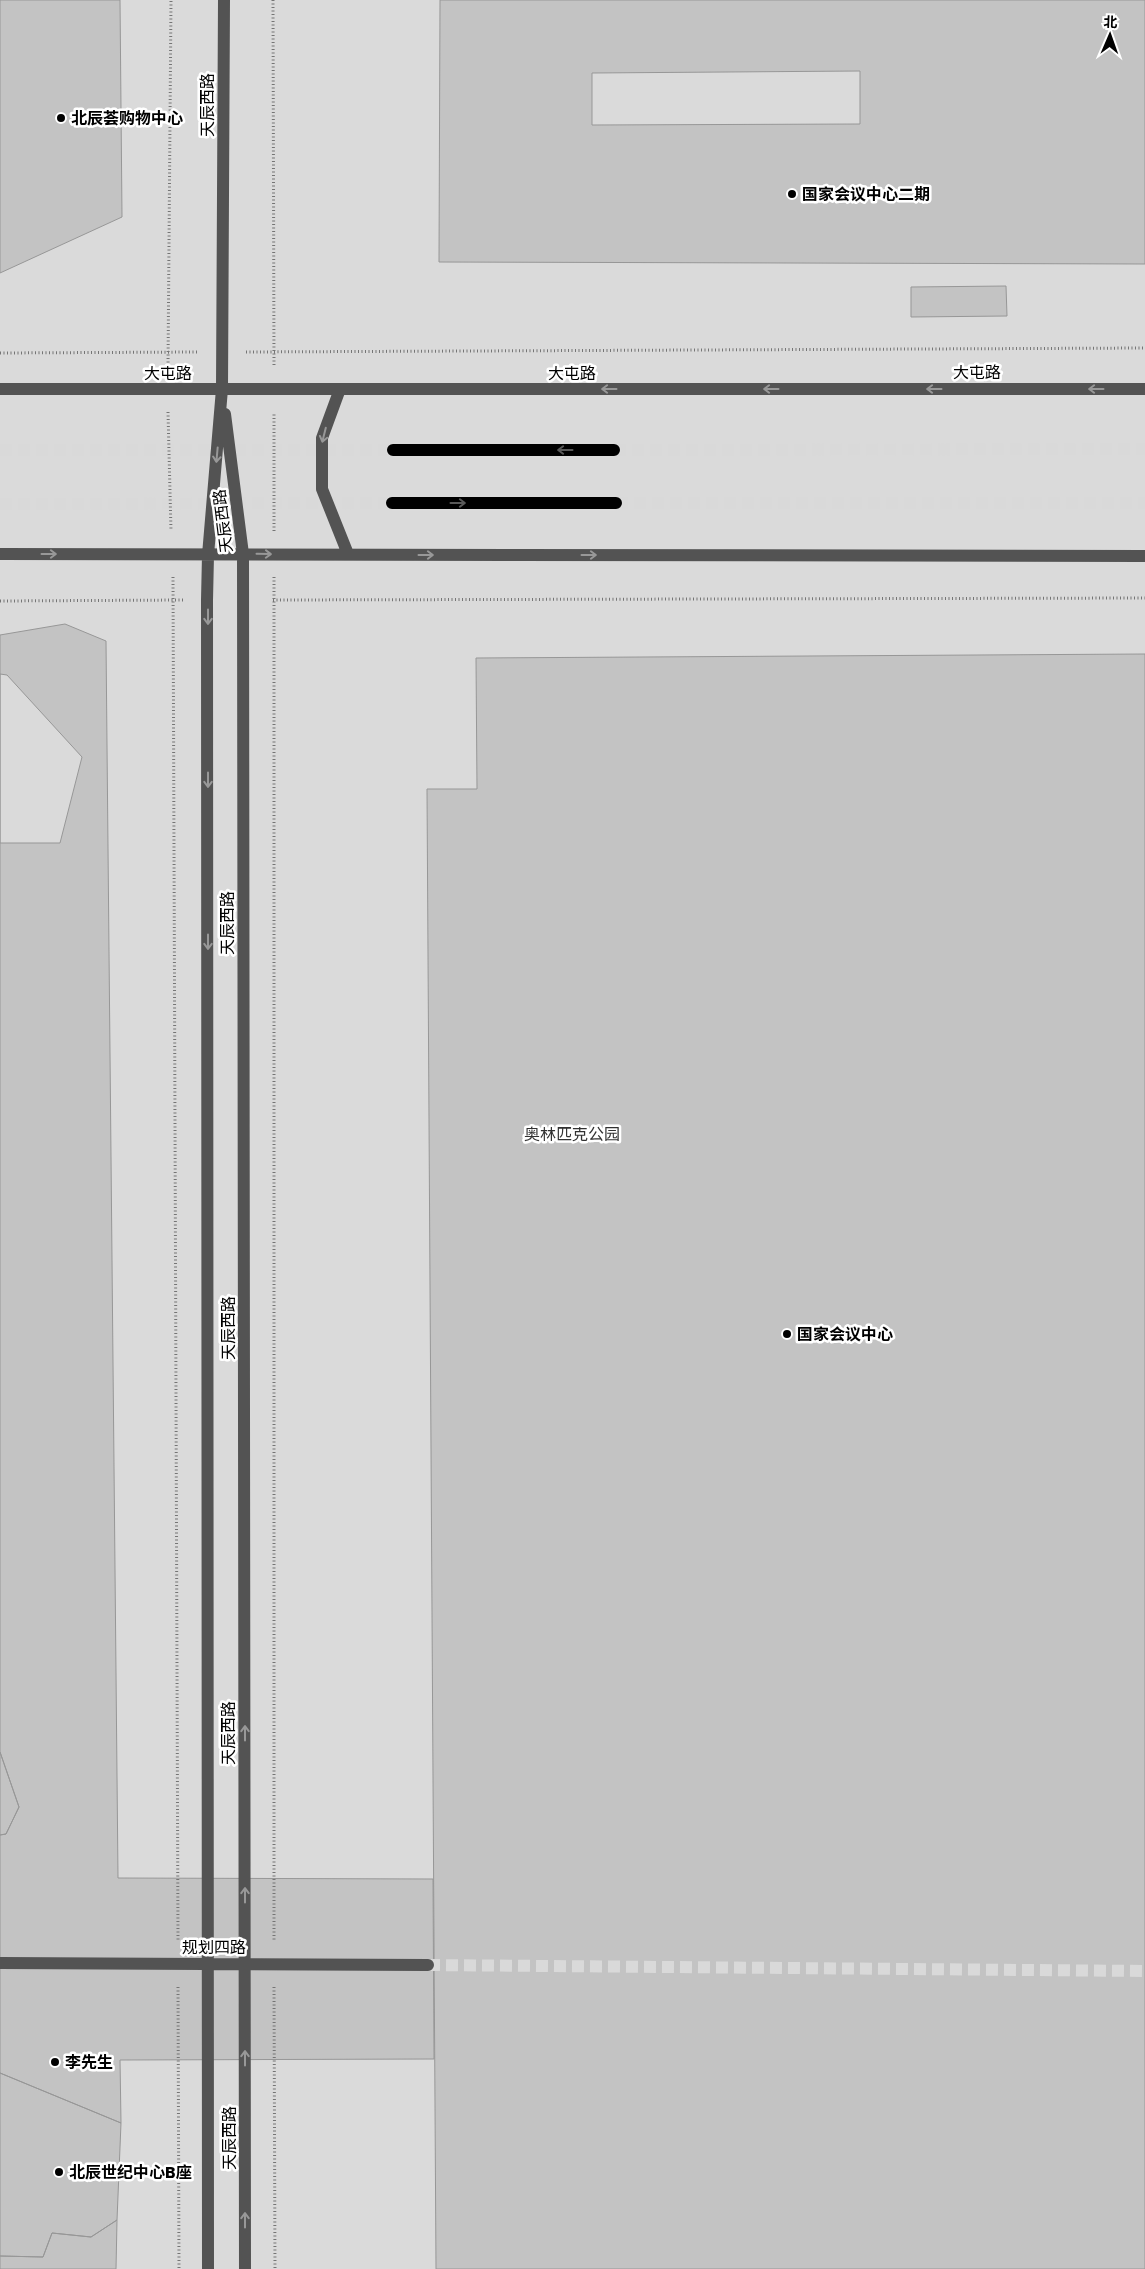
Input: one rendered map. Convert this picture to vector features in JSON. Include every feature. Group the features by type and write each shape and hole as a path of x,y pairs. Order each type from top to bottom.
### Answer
{"main road":[{"path":"393,450 614,450"},
{"path":"392,503 616,503"}],"street":[{"name":"天辰西路","path":"208,2269 207,600 208,555 222,389 224,0"},
{"name":"大屯路","path":"0,389 1145,389"},
{"name":"天辰西路","path":"222,389 244,554 245,2269"},
{"path":"340,389 322,438 322,489 348,554"},
{"path":"0,554 1145,556"},
{"name":"规划四路","path":"0,1963 428,1965"}],"path":[{"path":"171,0 168,389 173,600 178,1949"},
{"path":"274,0 274,2269"},
{"path":"0,353 1145,348"},
{"path":"243,600 1145,598"},
{"path":"0,601 207,600"},
{"path":"178,1979 179,2269"}],"green space":[{"name":"奥林匹克公园","path":"0,0 1145,0 1145,2269 0,2269"}],"building":[{"name":"北辰荟购物中心","path":"0,0 120,0 122,217 0,273"},
{"name":"国家会议中心二期","path":"440,0 1145,0 1145,264 439,262","holes":["860,71 860,124 592,125 592,73"]},
{"path":"1006,286 1007,316 911,317 911,287"},
{"path":"65,624 106,641 118,1878 433,1879 434,2059 120,2060 121,2123 0,2073 0,1835 6,1834 19,1807 0,1752 0,635"},
{"name":"国家会议中心","path":"1145,654 1145,2269 436,2269 427,789 477,789 476,658"},
{"path":"0,674 7,675 82,757 60,843 0,843"},
{"path":"0,1752 19,1807 6,1834 0,1835"},
{"name":"北辰世纪中心B座","path":"0,2073 121,2123 117,2220 91,2237 52,2233 43,2257 0,2256"},
{"path":"117,2220 116,2269 0,2269 0,2256 43,2257 52,2233 91,2237"}],"tunnel":[{"path":"614,450 1145,449"},
{"path":"0,450 393,450"},
{"path":"0,504 392,503"},
{"path":"616,503 1145,503"},
{"path":"428,1965 1145,1971"}],"place":[{"name":"北辰荟购物中心","path":"61,118"},
{"name":"国家会议中心二期","path":"792,194"},
{"name":"国家会议中心","path":"787,1334"},
{"name":"李先生","path":"55,2062"},
{"name":"北辰世纪中心B座","path":"59,2172"}]}
